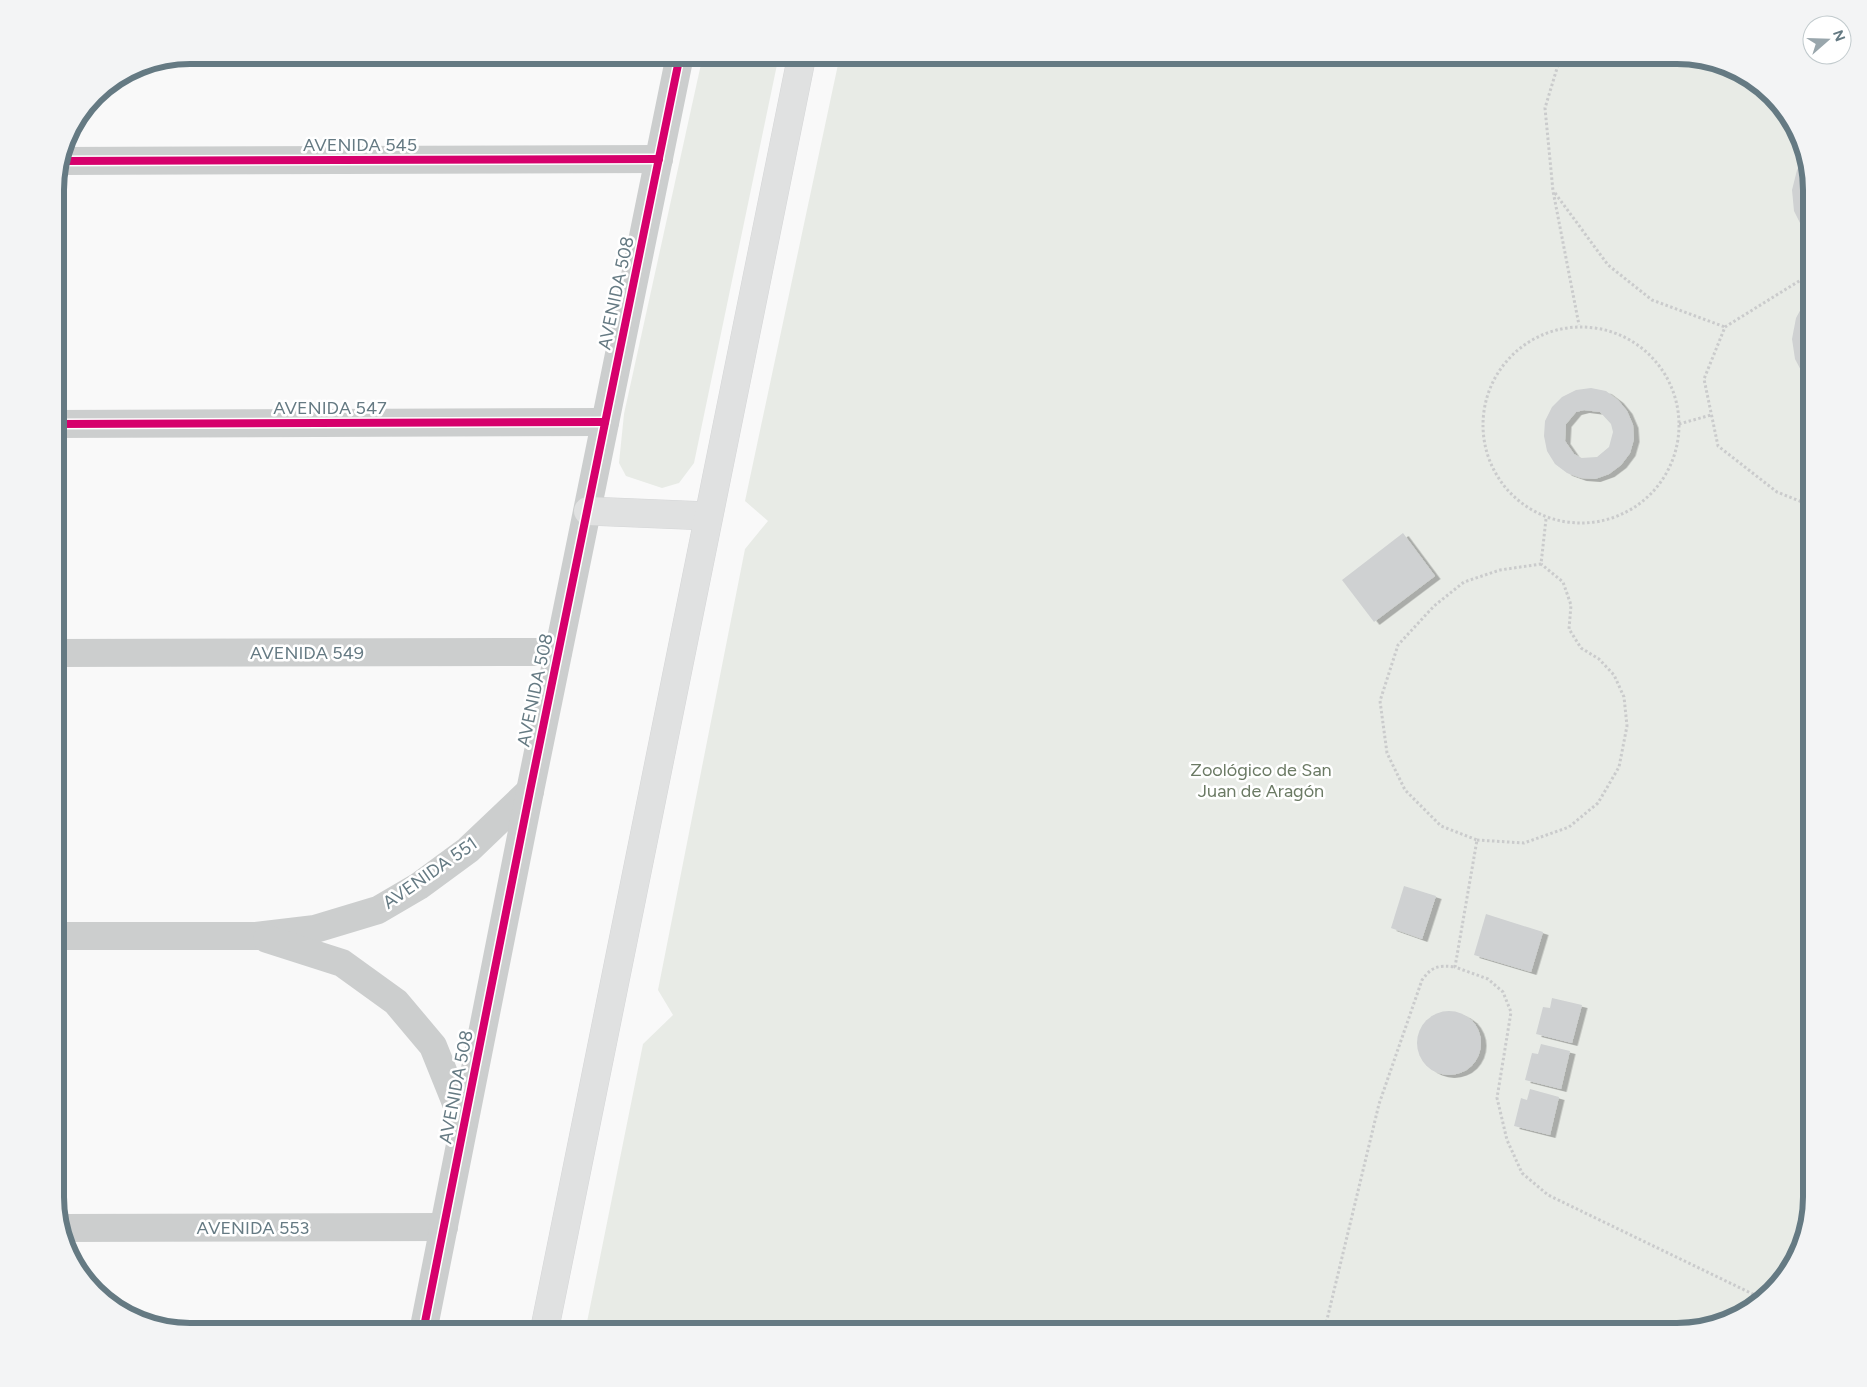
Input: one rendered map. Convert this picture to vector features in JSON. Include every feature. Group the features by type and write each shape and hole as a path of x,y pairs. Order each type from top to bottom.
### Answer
{"main road":[{"path":"546,1323 800,64"},
{"path":"588,511 708,516"}],"street":[{"name":"AVENIDA 508","path":"425,1323 530,791 678,64"},
{"name":"AVENIDA 545","path":"67,161 659,159"},
{"name":"AVENIDA 547","path":"64,424 605,422"},
{"name":"AVENIDA 549","path":"64,653 558,652"},
{"name":"AVENIDA 551","path":"64,936 256,936 315,930 378,910 419,886 468,850 530,791"},
{"name":"AVENIDA 551","path":"256,936 342,963 396,1002 433,1046 464,1123"},
{"name":"AVENIDA 553","path":"67,1228 444,1227"}],"path":[{"path":"1558,64 1545,108 1553,190 1579,325"},
{"path":"1553,190 1608,265 1652,300 1725,327"},
{"path":"1803,279 1725,327 1704,380 1718,446 1777,492 1803,502"},
{"path":"1579,325 1617,333 1649,354 1671,386 1680,424 1673,462 1652,495 1621,518 1584,526 1546,519 1514,498 1487,457 1483,414 1496,373 1518,348 1549,330 1579,325"},
{"path":"1680,424 1712,415"},
{"path":"1542,564 1546,519"},
{"path":"1542,564 1563,582 1571,605 1569,629 1581,648 1599,659 1614,675 1624,698 1627,726 1619,767 1598,803 1569,827 1524,843 1477,840 1441,826 1406,790 1387,753 1380,701 1398,645 1434,606 1464,582 1500,570 1542,564"},
{"path":"1455,967 1477,840"},
{"path":"1326,1323 1379,1104 1422,980 1430,970 1440,965 1455,967 1488,979 1503,992 1511,1012 1497,1098 1507,1140 1522,1173 1548,1195 1756,1295"}],"green space":[{"path":"701,64 777,64 694,463 679,483 662,488 626,476 619,463 624,414"},
{"name":"Zoológico de San Juan de Aragón","path":"838,64 1677,64 1702,66 1718,70 1754,90 1772,107 1790,134 1799,157 1803,190 1803,1197 1797,1238 1777,1274 1760,1292 1747,1302 1725,1314 1694,1322 1677,1323 587,1323 643,1044 673,1015 658,990 745,549 768,521 745,501"}],"building":[{"path":"1800,164 1803,190 1803,229 1794,211 1792,190"},
{"path":"1803,308 1803,374 1795,359 1792,339 1796,318"},
{"path":"1591,388 1606,391 1618,400 1627,411 1633,425 1634,439 1630,453 1621,465 1609,474 1595,479 1581,478 1567,473 1555,464 1547,451 1544,436 1545,421 1552,407 1562,397 1576,390","holes":["1584,410 1600,412 1611,424 1613,432 1609,447 1597,457 1581,458 1574,454 1565,441 1566,424 1576,412"]},
{"path":"1403,533 1435,576 1374,622 1342,580"},
{"path":"1404,886 1436,896 1422,939 1391,928"},
{"path":"1486,914 1543,932 1531,972 1474,955"},
{"path":"1552,998 1582,1005 1572,1043 1536,1034 1543,1007 1550,1008"},
{"path":"1449,1011 1461,1013 1472,1020 1479,1031 1481,1043 1479,1055 1472,1066 1461,1073 1449,1075 1437,1073 1426,1066 1419,1055 1417,1043 1419,1031 1426,1020 1437,1013"},
{"path":"1541,1044 1570,1051 1561,1089 1525,1080 1532,1053 1538,1054"},
{"path":"1530,1089 1559,1097 1550,1135 1514,1126 1521,1098 1527,1100"}],"cycle path":[{"path":"425,1323 530,791 678,64"},
{"path":"67,161 659,159"},
{"path":"64,424 605,422"}]}
